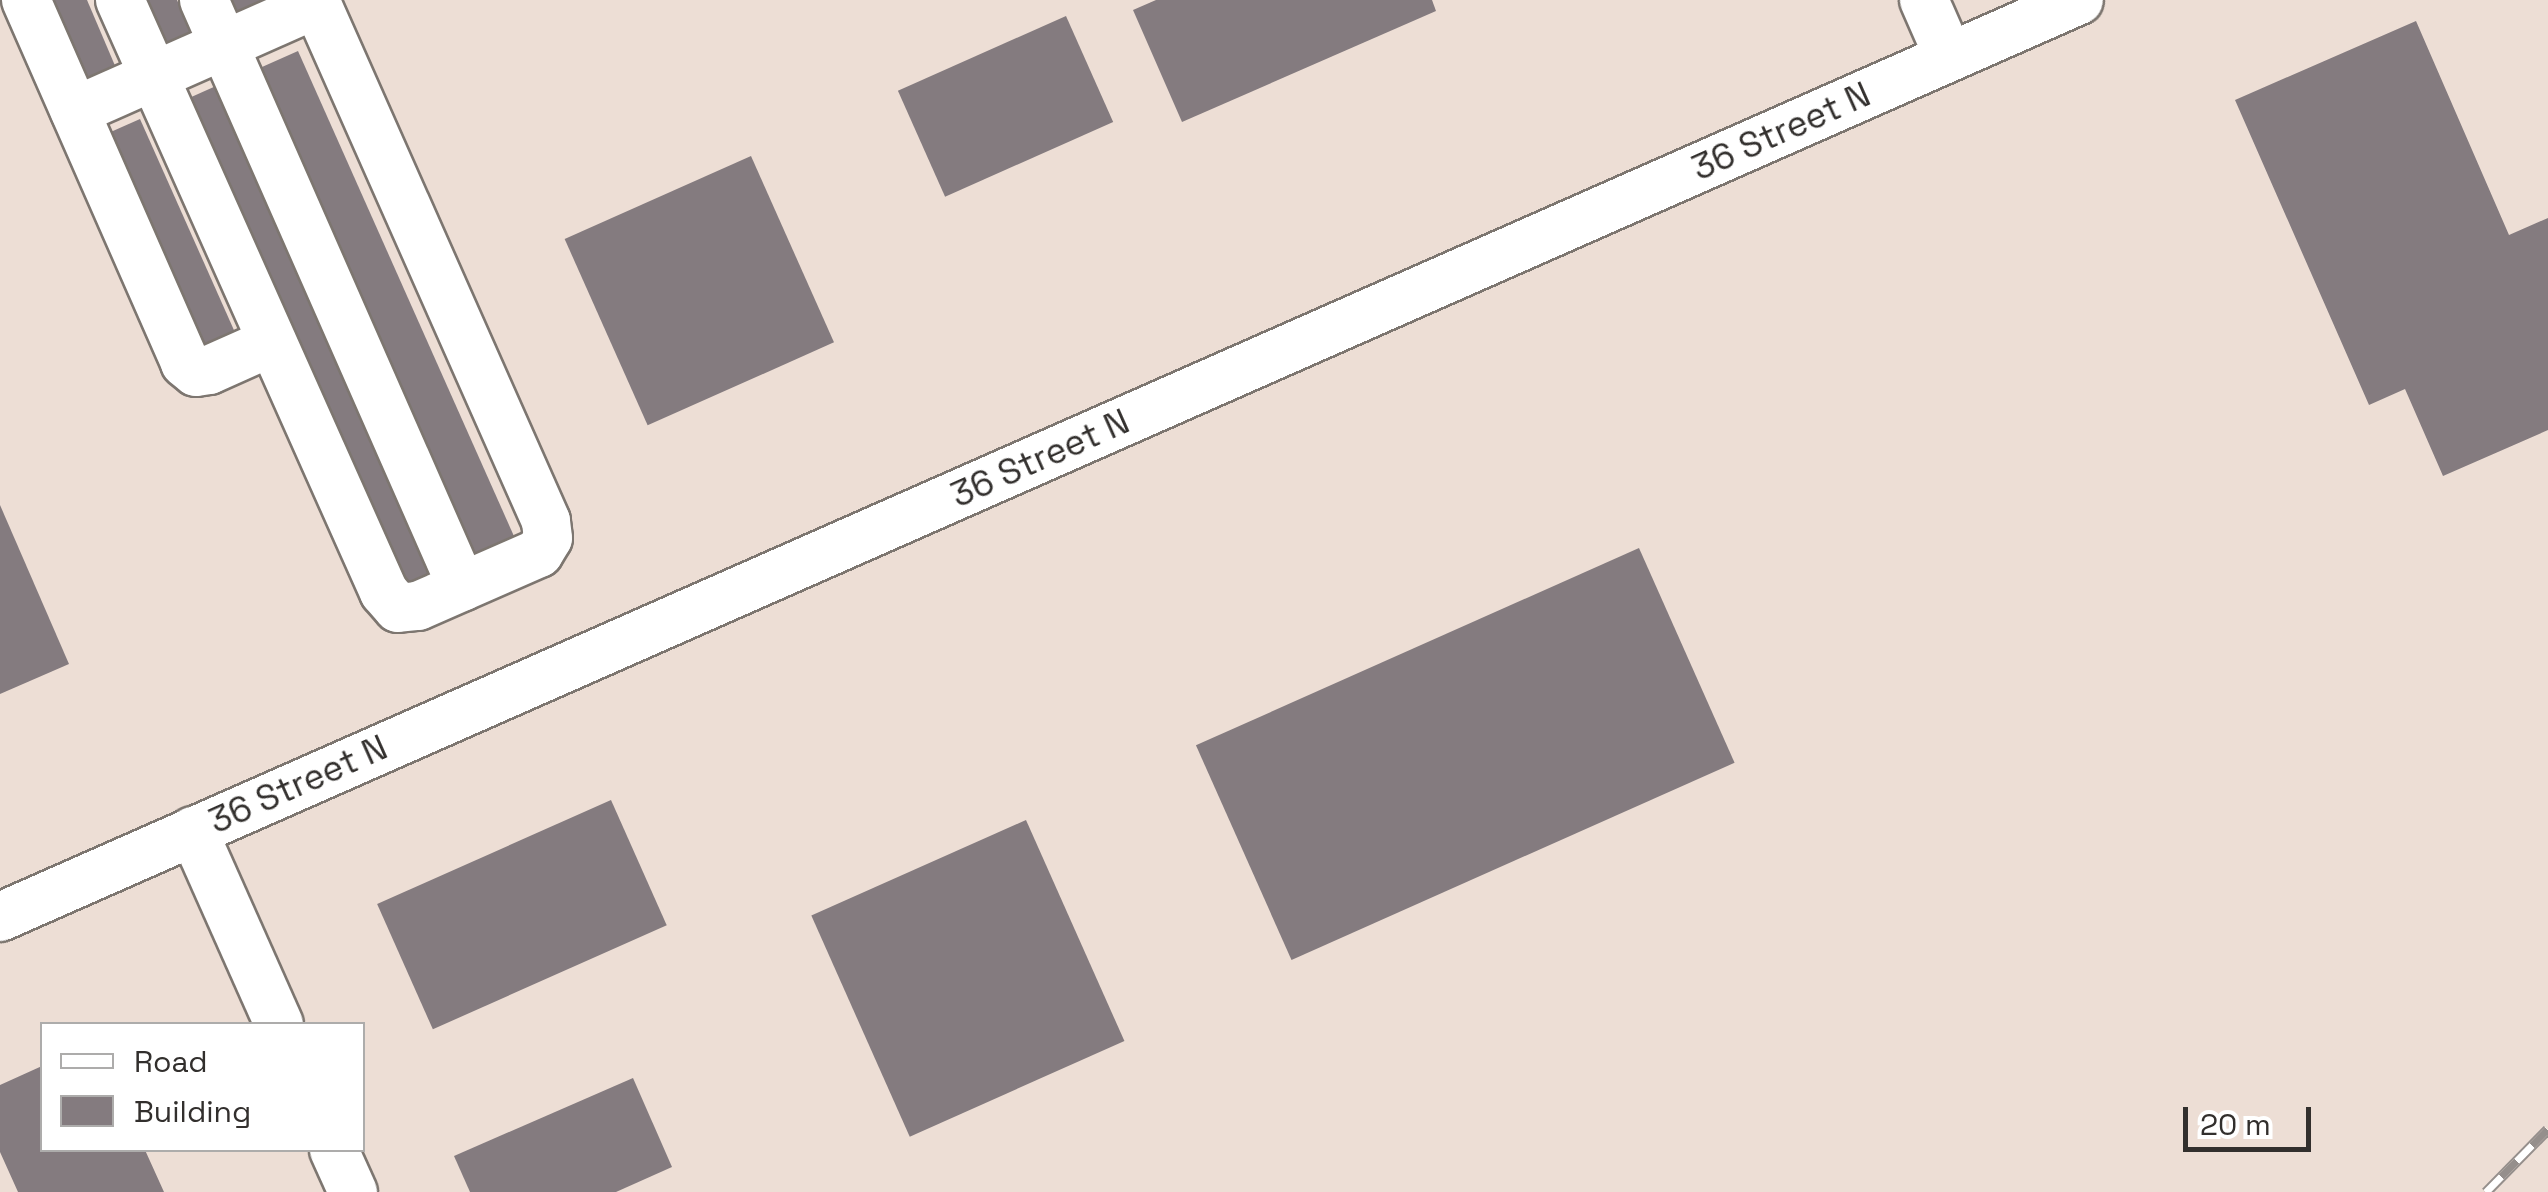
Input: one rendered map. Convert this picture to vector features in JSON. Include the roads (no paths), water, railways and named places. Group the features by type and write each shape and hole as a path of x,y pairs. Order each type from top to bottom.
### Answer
{"street":[{"path":"26,0 185,363 196,372 208,370 272,342"},
{"path":"75,112 154,76 224,46 316,2 546,521 548,538 539,552 462,587 398,608 384,592 272,342 154,76 120,0"},
{"path":"204,0 462,587"},
{"path":"1924,0 1950,57"},
{"name":"36 Street N","path":"0,916 2079,0"},
{"path":"194,830 278,1022"},
{"path":"335,1152 353,1192"}],"railway":[{"path":"2486,1192 2548,1129"}]}
